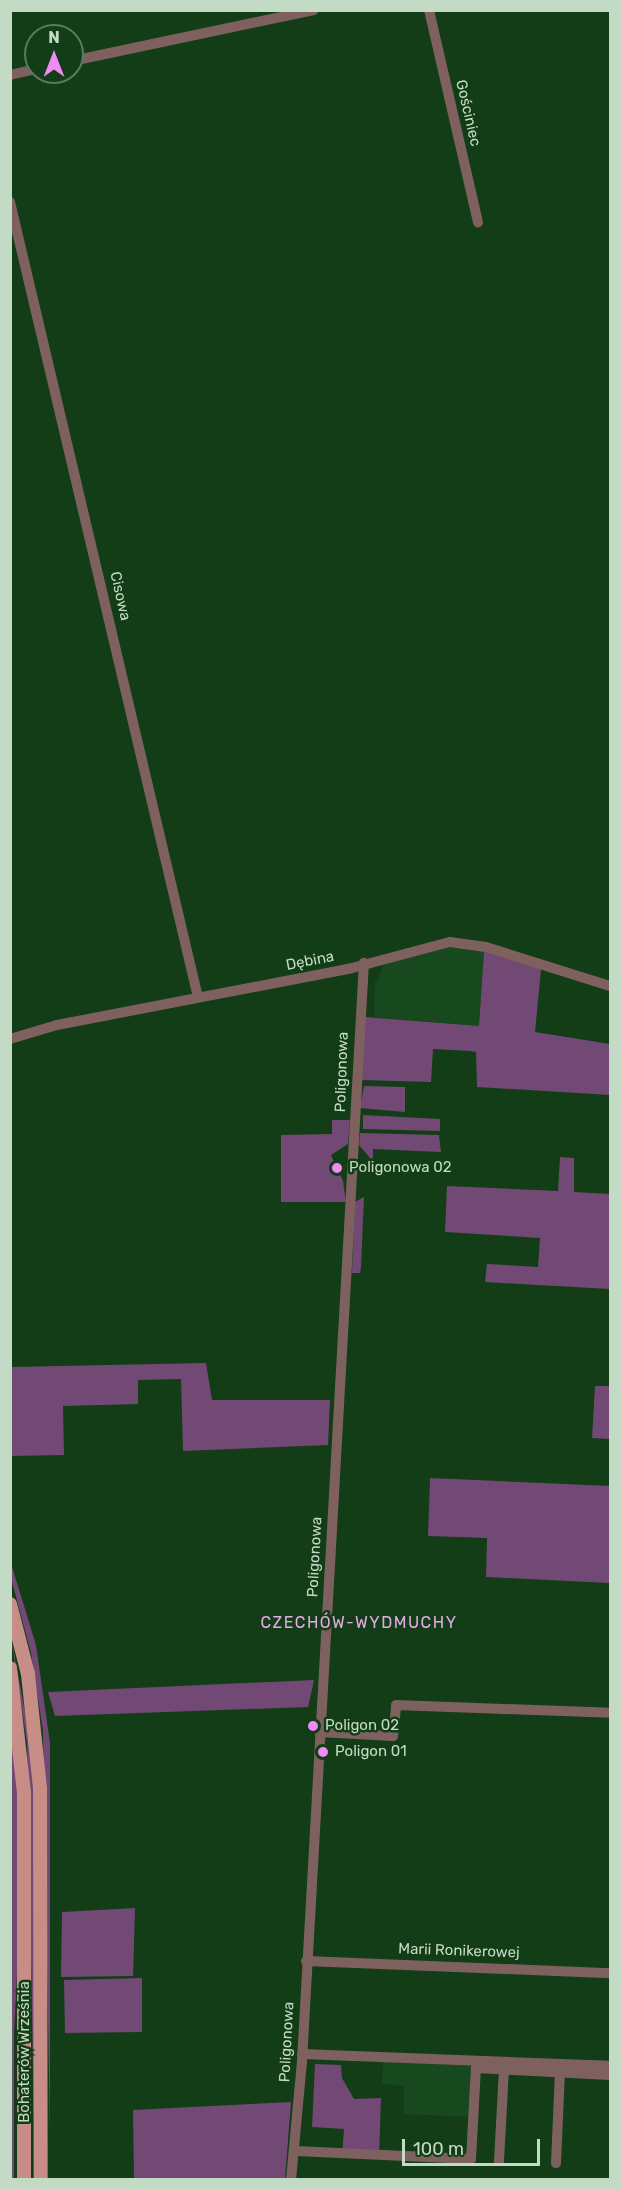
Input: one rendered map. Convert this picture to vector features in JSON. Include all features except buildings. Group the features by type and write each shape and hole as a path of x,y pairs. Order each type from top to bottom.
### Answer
{"main road":[{"name":"Bohaterów Września","path":"10,1604 28,1674 40,1789 41,2180"},
{"name":"Bohaterów Września","path":"10,1668 24,1792 24,2180"}],"street":[{"path":"84,58 249,16 314,10"},
{"name":"Gościniec","path":"429,10 478,222"},
{"name":"Cisowa","path":"10,202 198,997"},
{"name":"Dębina","path":"10,1038 57,1025 352,968 438,943 462,942 610,986"},
{"name":"Poligonowa","path":"297,2180 296,2151 306,1961 364,963"},
{"path":"352,968 362,980"},
{"path":"319,1732 393,1736 396,1705 610,1713"},
{"name":"Marii Ronikerowej","path":"306,1961 610,1973"},
{"path":"302,2054 610,2066"},
{"path":"296,2151 471,2159 476,2068 610,2075"},
{"path":"500,2161 504,2070"},
{"path":"556,2163 560,2072"},
{"name":"Poligonowa","path":"291,2180 296,2151"}],"shaded area":[{"path":"461,947 484,951 479,1026 374,1017 375,985 384,965 439,948"},
{"path":"484,951 541,969 535,1032 610,1044 610,1095 477,1087 476,1052 470,1051 433,1049 431,1082 361,1080 365,1017 479,1026"},
{"path":"364,1086 405,1087 405,1112 360,1108"},
{"path":"363,1115 440,1119 440,1131 363,1129"},
{"path":"332,1120 350,1120 348,1144 331,1155 343,1181 346,1202 281,1202 281,1135 332,1134"},
{"path":"360,1133 439,1135 441,1152 373,1149 373,1159 359,1145"},
{"path":"560,1157 574,1158 574,1192 610,1194 610,1289 485,1282 487,1264 538,1267 540,1238 445,1232 447,1186 558,1191"},
{"path":"364,1197 361,1267 360,1273 352,1273 355,1202"},
{"path":"206,1363 212,1400 330,1400 328,1445 183,1451 181,1379 138,1380 138,1404 63,1406 64,1455 11,1456 11,1367"},
{"path":"595,1386 610,1386 610,1439 592,1438"},
{"path":"430,1478 610,1486 610,1583 486,1577 487,1538 428,1536"},
{"path":"10,1560 36,1645 50,1743 50,2134 43,1731 31,1653 11,1578"},
{"path":"10,1631 34,1761 35,2180 27,1743"},
{"path":"314,1680 308,1707 55,1716 48,1692"},
{"path":"10,1694 17,1762 18,1953 14,2034 14,2180 10,2179"},
{"path":"135,1908 133,1976 61,1977 62,1912"},
{"path":"142,1978 142,2032 65,2033 64,1980"},
{"path":"383,2061 474,2064 471,2117 404,2114 404,2086 382,2084"},
{"path":"315,2064 341,2065 342,2078 354,2099 381,2098 379,2158 342,2157 344,2129 312,2127"},
{"path":"291,2102 285,2179 134,2179 133,2110"}],"place":[{"name":"Poligonowa 02","path":"337,1168"},
{"name":"Poligon 02","path":"313,1726"},
{"name":"Poligon 01","path":"323,1752"}],"district":[{"name":"CZECHÓW-WYDMUCHY","path":"359,1623"}]}
